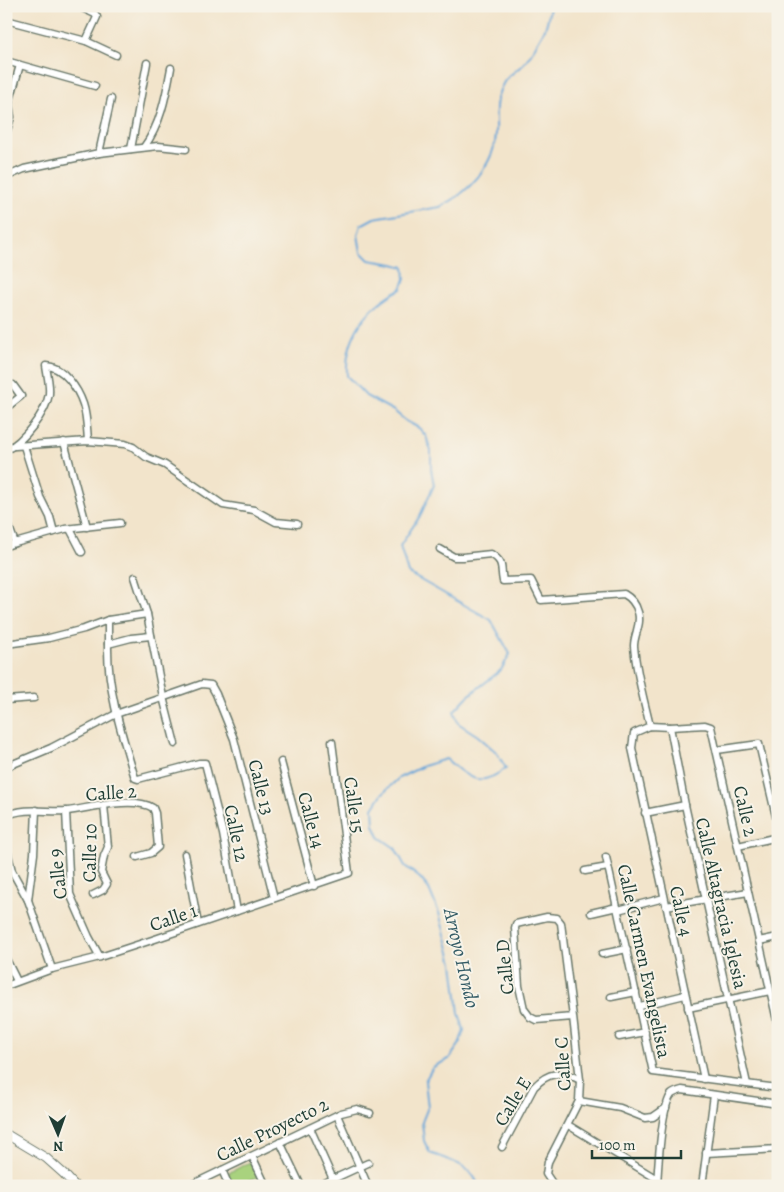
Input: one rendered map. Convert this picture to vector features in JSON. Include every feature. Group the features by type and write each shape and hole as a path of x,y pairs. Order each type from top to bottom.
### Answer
{"street":[{"path":"78,6 95,14 97,17 86,41"},
{"path":"6,20 86,41 116,55"},
{"path":"6,61 95,86"},
{"path":"131,149 148,63"},
{"path":"6,134 9,104 20,65"},
{"path":"144,147 152,135 162,110 171,68"},
{"path":"99,153 111,99"},
{"path":"6,177 24,169 99,153 158,146 186,149"},
{"path":"15,446 43,410 49,394 46,366 52,366 64,375 75,388 83,404 88,441"},
{"path":"6,407 20,396 14,385"},
{"path":"6,450 15,446 64,442 88,441 125,444 133,447 146,457 165,465 223,505 254,510 276,522 297,524"},
{"path":"64,442 86,527"},
{"path":"24,446 40,497 50,517 54,532"},
{"path":"6,519 15,543"},
{"path":"6,546 54,532 120,523"},
{"path":"70,529 82,552"},
{"path":"440,549 454,557 491,554 499,559 501,563 503,581 531,580 541,600 624,594 631,598 638,612 639,625 634,637 635,657 650,726 670,728"},
{"path":"134,577 147,614 163,696 175,744"},
{"path":"6,644 70,633 108,620 147,614"},
{"path":"108,620 110,674 116,714"},
{"path":"108,644 131,638 151,636"},
{"name":"Calle 13","path":"163,696 202,684 211,685 216,694 234,739 274,898"},
{"path":"6,767 52,748 116,714 163,696"},
{"path":"6,700 34,698"},
{"name":"Calle 12","path":"116,714 136,780 205,763 223,834 237,910"},
{"name":"Calle 2","path":"670,728 709,725 717,750 778,1025"},
{"name":"Calle 4","path":"650,726 634,733 632,748 704,1080"},
{"name":"Calle Altagracia Iglesia","path":"670,728 685,805 747,1084"},
{"name":"Calle 15","path":"332,742 349,873"},
{"path":"717,750 756,744 759,746 778,825"},
{"name":"Calle 14","path":"281,762 314,886"},
{"name":"Calle 2","path":"6,816 12,813 36,810 66,811 104,805 147,804 153,808 157,826 158,848 151,853 136,857"},
{"name":"Calle 10","path":"93,895 104,890 107,884 101,872 108,847 104,805"},
{"path":"645,813 685,805"},
{"path":"28,900 34,854 36,810"},
{"name":"Calle 9","path":"66,811 70,894 100,957"},
{"path":"738,846 778,837"},
{"path":"6,846 12,871 28,900 52,969"},
{"path":"185,854 198,924"},
{"name":"Calle Carmen Evangelista","path":"606,857 654,1072 704,1080"},
{"path":"585,871 608,867"},
{"name":"Calle 1","path":"6,986 52,969 100,957 349,873"},
{"path":"666,906 748,892"},
{"path":"590,912 617,909 664,898"},
{"name":"Calle D","path":"562,931 561,923 556,918 547,917 516,924 519,986 524,1009 530,1017 536,1020 573,1017"},
{"name":"Calle C","path":"554,1186 549,1180 546,1167 580,1101 580,1080 562,931"},
{"path":"759,941 778,937"},
{"path":"602,954 626,949"},
{"path":"6,958 16,981"},
{"path":"611,997 636,992"},
{"path":"688,1008 770,992"},
{"path":"640,1006 685,995"},
{"path":"619,1037 645,1032"},
{"name":"Calle E","path":"502,1147 534,1087 540,1080 546,1076 560,1074 580,1080"},
{"path":"704,1080 778,1088"},
{"path":"568,1125 657,1182 666,1108 674,1092 682,1090 778,1104"},
{"path":"702,1186 714,1095"},
{"path":"580,1101 620,1108 646,1118 653,1117 666,1108"},
{"name":"Calle Proyecto 2","path":"194,1185 337,1115 356,1109 370,1113"},
{"path":"337,1115 368,1186"},
{"path":"310,1128 335,1182"},
{"path":"6,1134 46,1158 75,1186"},
{"path":"280,1142 301,1186"},
{"path":"706,1153 778,1149"},
{"path":"252,1156 266,1186"},
{"path":"318,1186 335,1182 368,1163"},
{"path":"222,1170 229,1186"}],"green space":[{"path":"252,1161 260,1176 238,1186 232,1186 226,1174"}],"waterway":[{"name":"Arroyo Hondo","path":"478,1186 471,1173 459,1164 430,1153 424,1141 422,1122 428,1107 425,1081 433,1067 449,1059 459,1045 464,1030 459,1013 453,963 439,913 429,889 420,878 405,866 395,848 379,837 374,825 373,808 382,794 399,778 423,766 446,759 468,776 474,778 489,778 506,768 496,752 478,736 458,723 454,711 467,697 501,670 510,654 491,620 408,573 400,546 420,516 434,485 431,469 431,451 426,436 419,428 406,421 394,411 366,396 347,376 347,362 354,336 360,324 378,305 401,289 405,279 404,267 369,260 361,252 358,235 361,225 374,218 440,207 460,195 477,178 485,168 494,146 496,102 500,89 510,75 526,61 532,52 545,28 550,6"}]}
